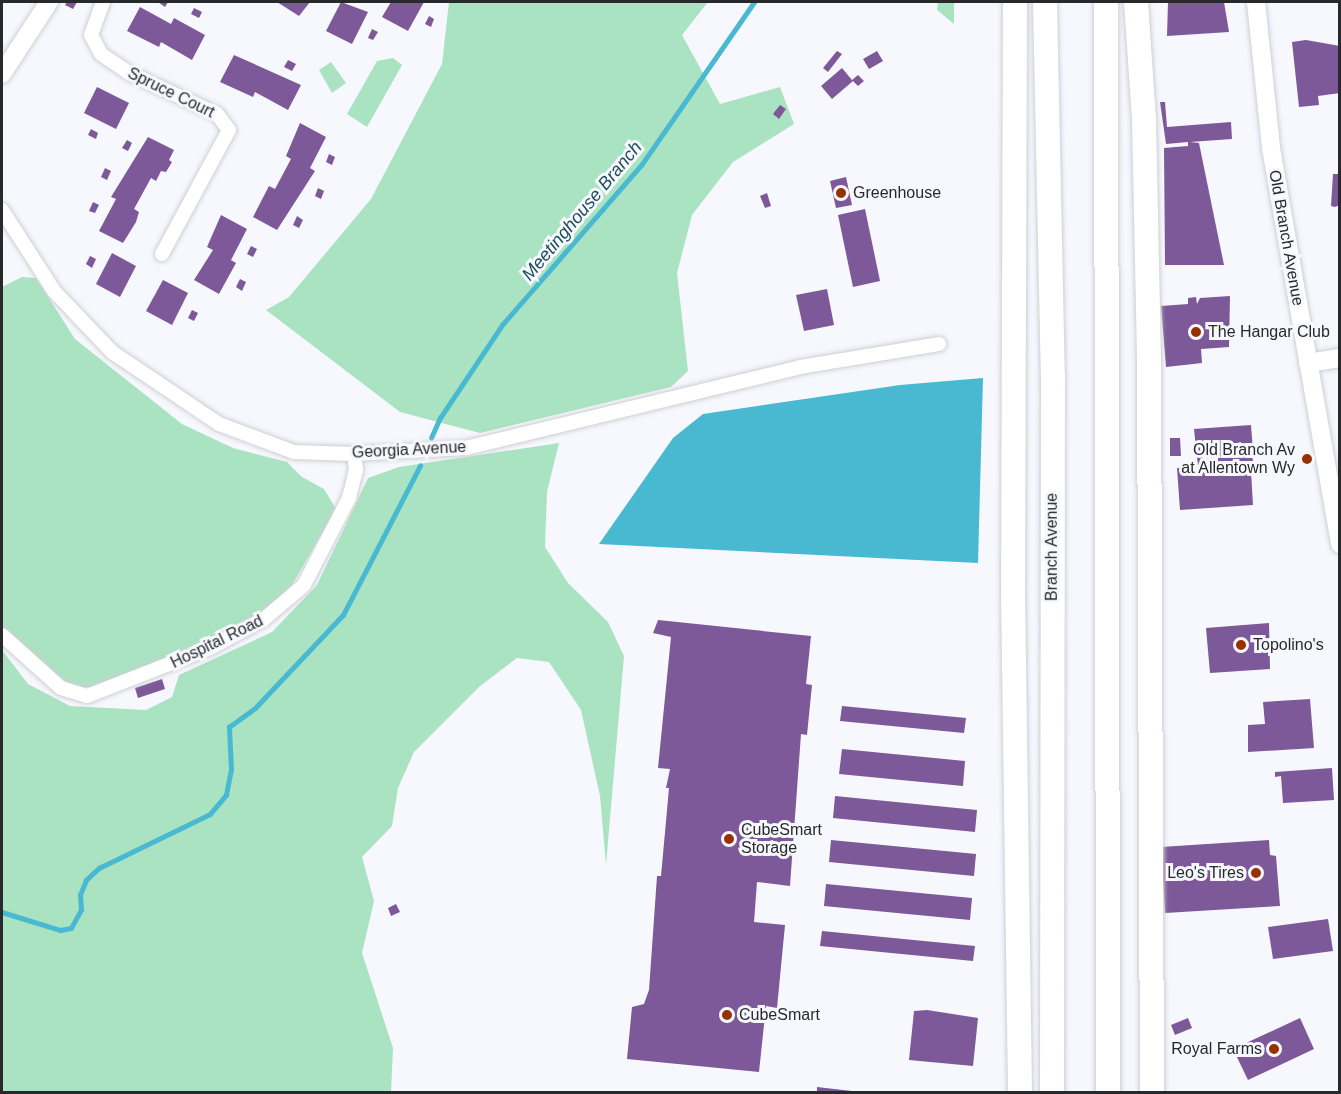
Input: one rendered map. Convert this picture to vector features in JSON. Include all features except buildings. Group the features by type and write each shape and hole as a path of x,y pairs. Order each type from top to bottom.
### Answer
{"highway":[{"path":"1015,2 1013,590 1020,1092"},
{"name":"Branch Avenue","path":"1045,2 1053,374 1052,1092"},
{"path":"1106,2 1108,1092"},
{"path":"1136,2 1144,119 1149,356 1152,1092"},
{"path":"1014,1092 1020,1034"}],"main road":[{"path":"2,74 49,2"},
{"name":"Old Branch Avenue","path":"1256,2 1271,148 1340,544"},
{"path":"1308,363 1340,358"}],"street":[{"name":"Spruce Court","path":"103,2 90,35 100,54 129,73 217,114 229,130 162,254"},
{"name":"Georgia Avenue","path":"2,210 34,263 79,321 148,378 204,415 245,435 294,452 354,454 466,448 800,368 939,344"},
{"name":"Hospital Road","path":"2,635 61,688 87,696 210,648 264,619 304,585 349,498 356,470 354,454"}],"green space":[{"path":"449,2 708,2 682,35 720,104 780,87 794,124 733,162 692,215 677,273 688,371 671,387 480,433 400,412 266,310 289,297 371,199 442,64"},
{"path":"938,2 954,2 954,24 937,10"},
{"path":"393,58 402,65 367,127 347,114 377,61"},
{"path":"331,62 346,83 332,93 319,70"},
{"path":"22,277 36,278 75,339 182,424 233,448 287,462 302,477 324,489 336,509 291,587 266,609 242,626 101,687 65,687 2,630 2,287"},
{"path":"559,443 547,492 545,547 568,583 608,622 624,656 606,865 600,796 581,710 549,662 517,658 479,687 414,752 398,788 392,826 362,857 374,901 362,953 393,1048 391,1092 2,1092 2,650 28,684 70,706 146,710 172,697 179,675 272,632 317,585 368,478 399,467"}],"water":[{"path":"983,378 978,563 599,544 673,438 703,414 900,385"}],"waterway":[{"name":"Meetinghouse Branch","path":"431,438 440,418 502,325 642,164 754,2"},
{"name":"Meetinghouse Branch","path":"2,912 60,930 71,928 81,910 80,895 86,880 99,868 210,814 226,795 231,770 229,727 255,708 343,615 420,466"}],"place":[{"name":"Greenhouse","path":"841,193"},
{"name":"The Hangar Club","path":"1196,332"},
{"name":"Old Branch Av at Allentown Wy","path":"1307,459"},
{"name":"Topolino's","path":"1241,645"},
{"name":"CubeSmart Storage","path":"729,839"},
{"name":"Leo's Tires","path":"1256,873"},
{"name":"CubeSmart","path":"727,1015"},
{"name":"Royal Farms","path":"1274,1049"}]}
